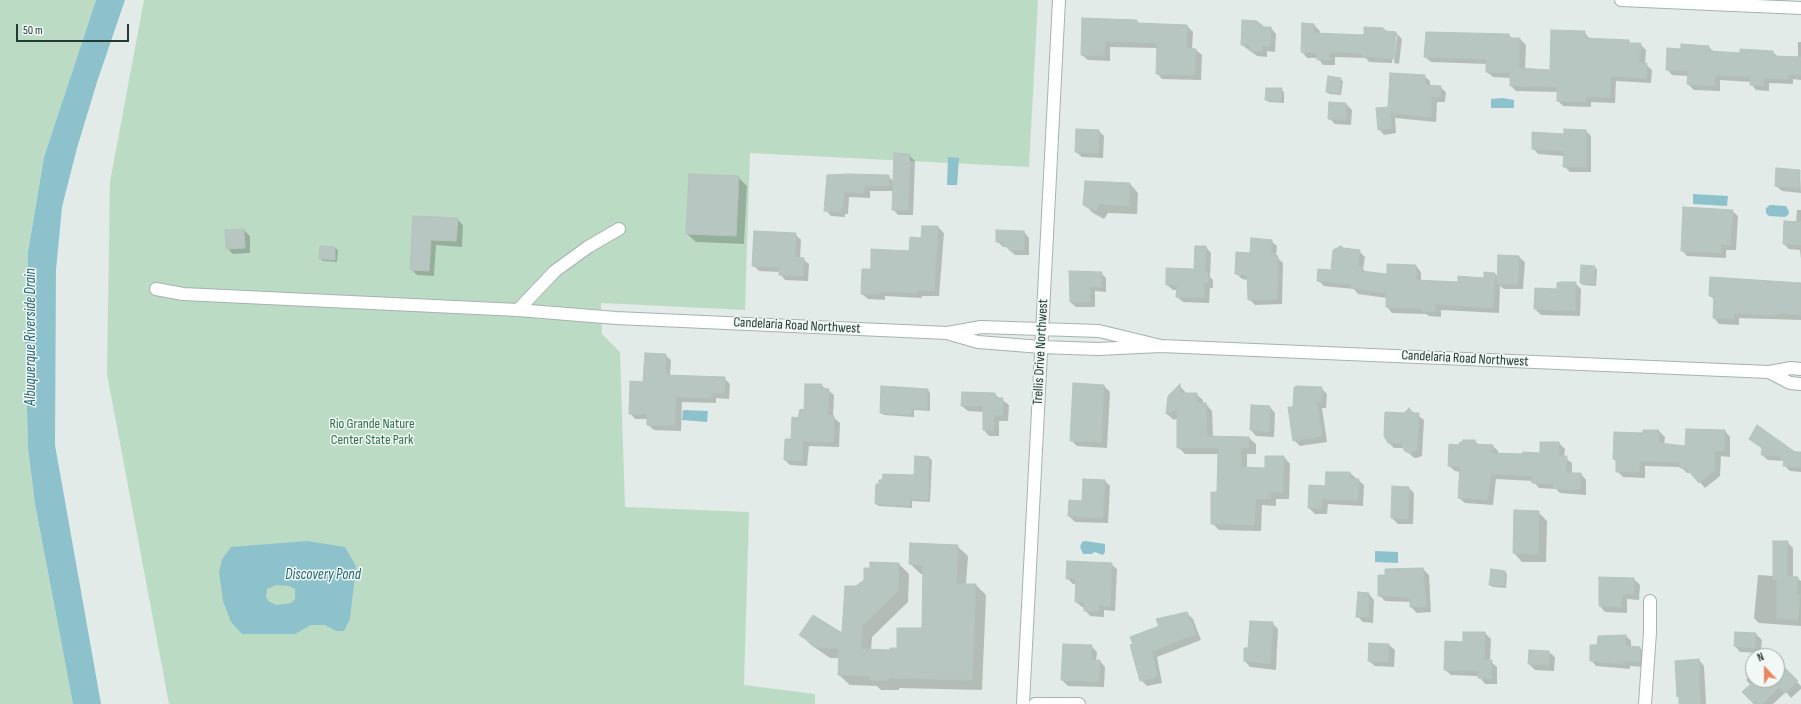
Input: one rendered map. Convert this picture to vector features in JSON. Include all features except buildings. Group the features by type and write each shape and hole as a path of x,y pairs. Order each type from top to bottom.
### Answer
{"street":[{"name":"Trellis Drive Northwest","path":"1023,704 1041,328 1052,160 1059,0"},
{"path":"1621,0 1801,8"},
{"path":"518,310 555,271 588,247 620,229"},
{"name":"Candelaria Road Northwest","path":"156,289 183,294 518,310 616,318 646,318 947,333 981,327 1099,331 1161,346"},
{"name":"Candelaria Road Northwest","path":"947,333 978,342 1041,347 1098,349 1161,346 1770,372 1791,368 1801,369"},
{"name":"Candelaria Road Northwest","path":"1770,372 1790,383 1801,384"},
{"path":"1645,704 1650,632 1650,601"},
{"path":"1035,704 1079,704"}],"green space":[{"path":"0,0 96,0 44,157 28,252 25,337 28,448 35,504 73,704 0,704"},
{"name":"Rio Grande Nature Center State Park","path":"144,0 1038,0 1029,167 750,153 745,310 601,303 602,334 620,352 625,507 749,512 744,685 815,694 815,704 169,704 107,374 110,182"}],"water":[{"name":"Albuquerque Riverside Drain","path":"96,0 125,0 97,82 77,148 62,207 56,270 55,445 101,704 73,704 35,504 28,448 25,337 28,252 44,157"},
{"path":"1503,98 1514,100 1514,108 1491,108 1491,99"},
{"path":"948,157 959,158 957,185 947,185"},
{"path":"1693,194 1728,196 1727,206 1693,204"},
{"path":"1770,205 1786,206 1789,212 1788,215 1785,217 1769,216 1766,213 1766,208"},
{"path":"683,410 708,411 707,422 682,420"},
{"name":"Discovery Pond","path":"307,541 345,547 356,566 350,619 344,631 336,631 325,625 311,625 295,634 242,634 231,622 223,601 219,572 222,559 231,547","holes":["276,585 289,586 295,589 295,599 291,603 277,605 268,601 266,596 267,589"]},
{"path":"1085,541 1105,544 1105,552 1103,555 1095,552 1091,554 1083,554 1080,547 1082,542"},
{"path":"1375,551 1398,552 1398,563 1375,562"}]}
